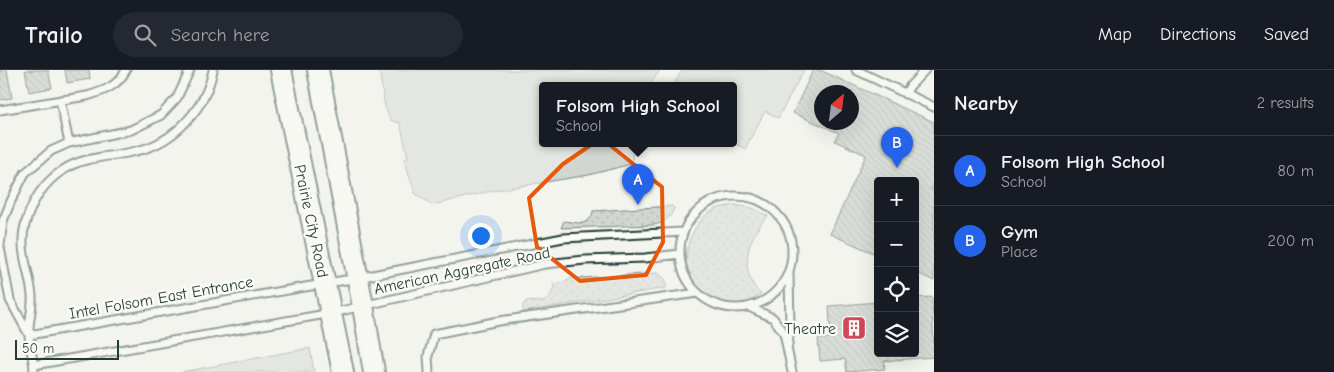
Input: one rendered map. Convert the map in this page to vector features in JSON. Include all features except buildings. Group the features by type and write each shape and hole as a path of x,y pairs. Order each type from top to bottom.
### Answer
{"main road":[{"name":"Prairie City Road","path":"281,70 343,372"},
{"name":"Prairie City Road","path":"318,70 374,372"}],"lane":[{"path":"0,110 87,96 113,86 122,78 126,70"},
{"path":"29,334 10,300 0,246 3,221 25,173 51,151 69,143 131,130 162,115 176,98 190,70"},
{"path":"35,370 29,334 32,297 22,245 24,226 32,205 43,187 63,170 76,164 102,157 138,151 160,142 175,133 195,111 211,82 213,70"},
{"path":"856,70 934,106"},
{"path":"905,94 925,70"},
{"path":"60,100 69,143"},
{"path":"788,350 790,328 789,271 792,251 788,230 776,213 759,201 739,196 719,198 702,207 683,232 680,254 685,276 698,293 717,305 733,308 749,307 760,303 774,294 789,271"},
{"name":"Intel Folsom East Entrance","path":"29,334 357,278 563,238 683,232"},
{"name":"American Aggregate Road","path":"35,370 332,313 545,264 680,254"},
{"path":"429,372 428,356 434,334 498,321 698,293"},
{"path":"749,307 773,318 784,333 792,372"}],"highlighted area":[{"path":"601,138 662,187 663,242 646,275 580,281 537,247 529,198 563,164"}],"shaded area":[{"path":"379,70 660,70 652,82 539,82 539,147 634,147 631,164 589,175 496,190 432,205 415,193 404,159 408,157 400,123 390,120 385,107"},
{"path":"682,70 804,70 778,118 765,111 745,149 737,144 737,82 675,82"},
{"path":"735,205 752,208 768,216 762,222 753,238 747,265 752,282 761,294 741,304 725,303 702,292 691,279 687,263 688,245 696,227 708,213 716,209"},
{"path":"672,206 674,208 673,212 669,217 661,223 654,225 561,228 564,221 587,222 592,216 593,211"},
{"path":"658,273 666,280 666,288 523,312 523,305 526,301 544,302 554,288 553,284 568,281 567,279"},
{"path":"310,348 314,372 182,372"}],"place":[{"name":"Gym","path":"897,168"},
{"name":"Folsom High School","path":"638,205"},
{"name":"Theatre","path":"854,328"}]}
